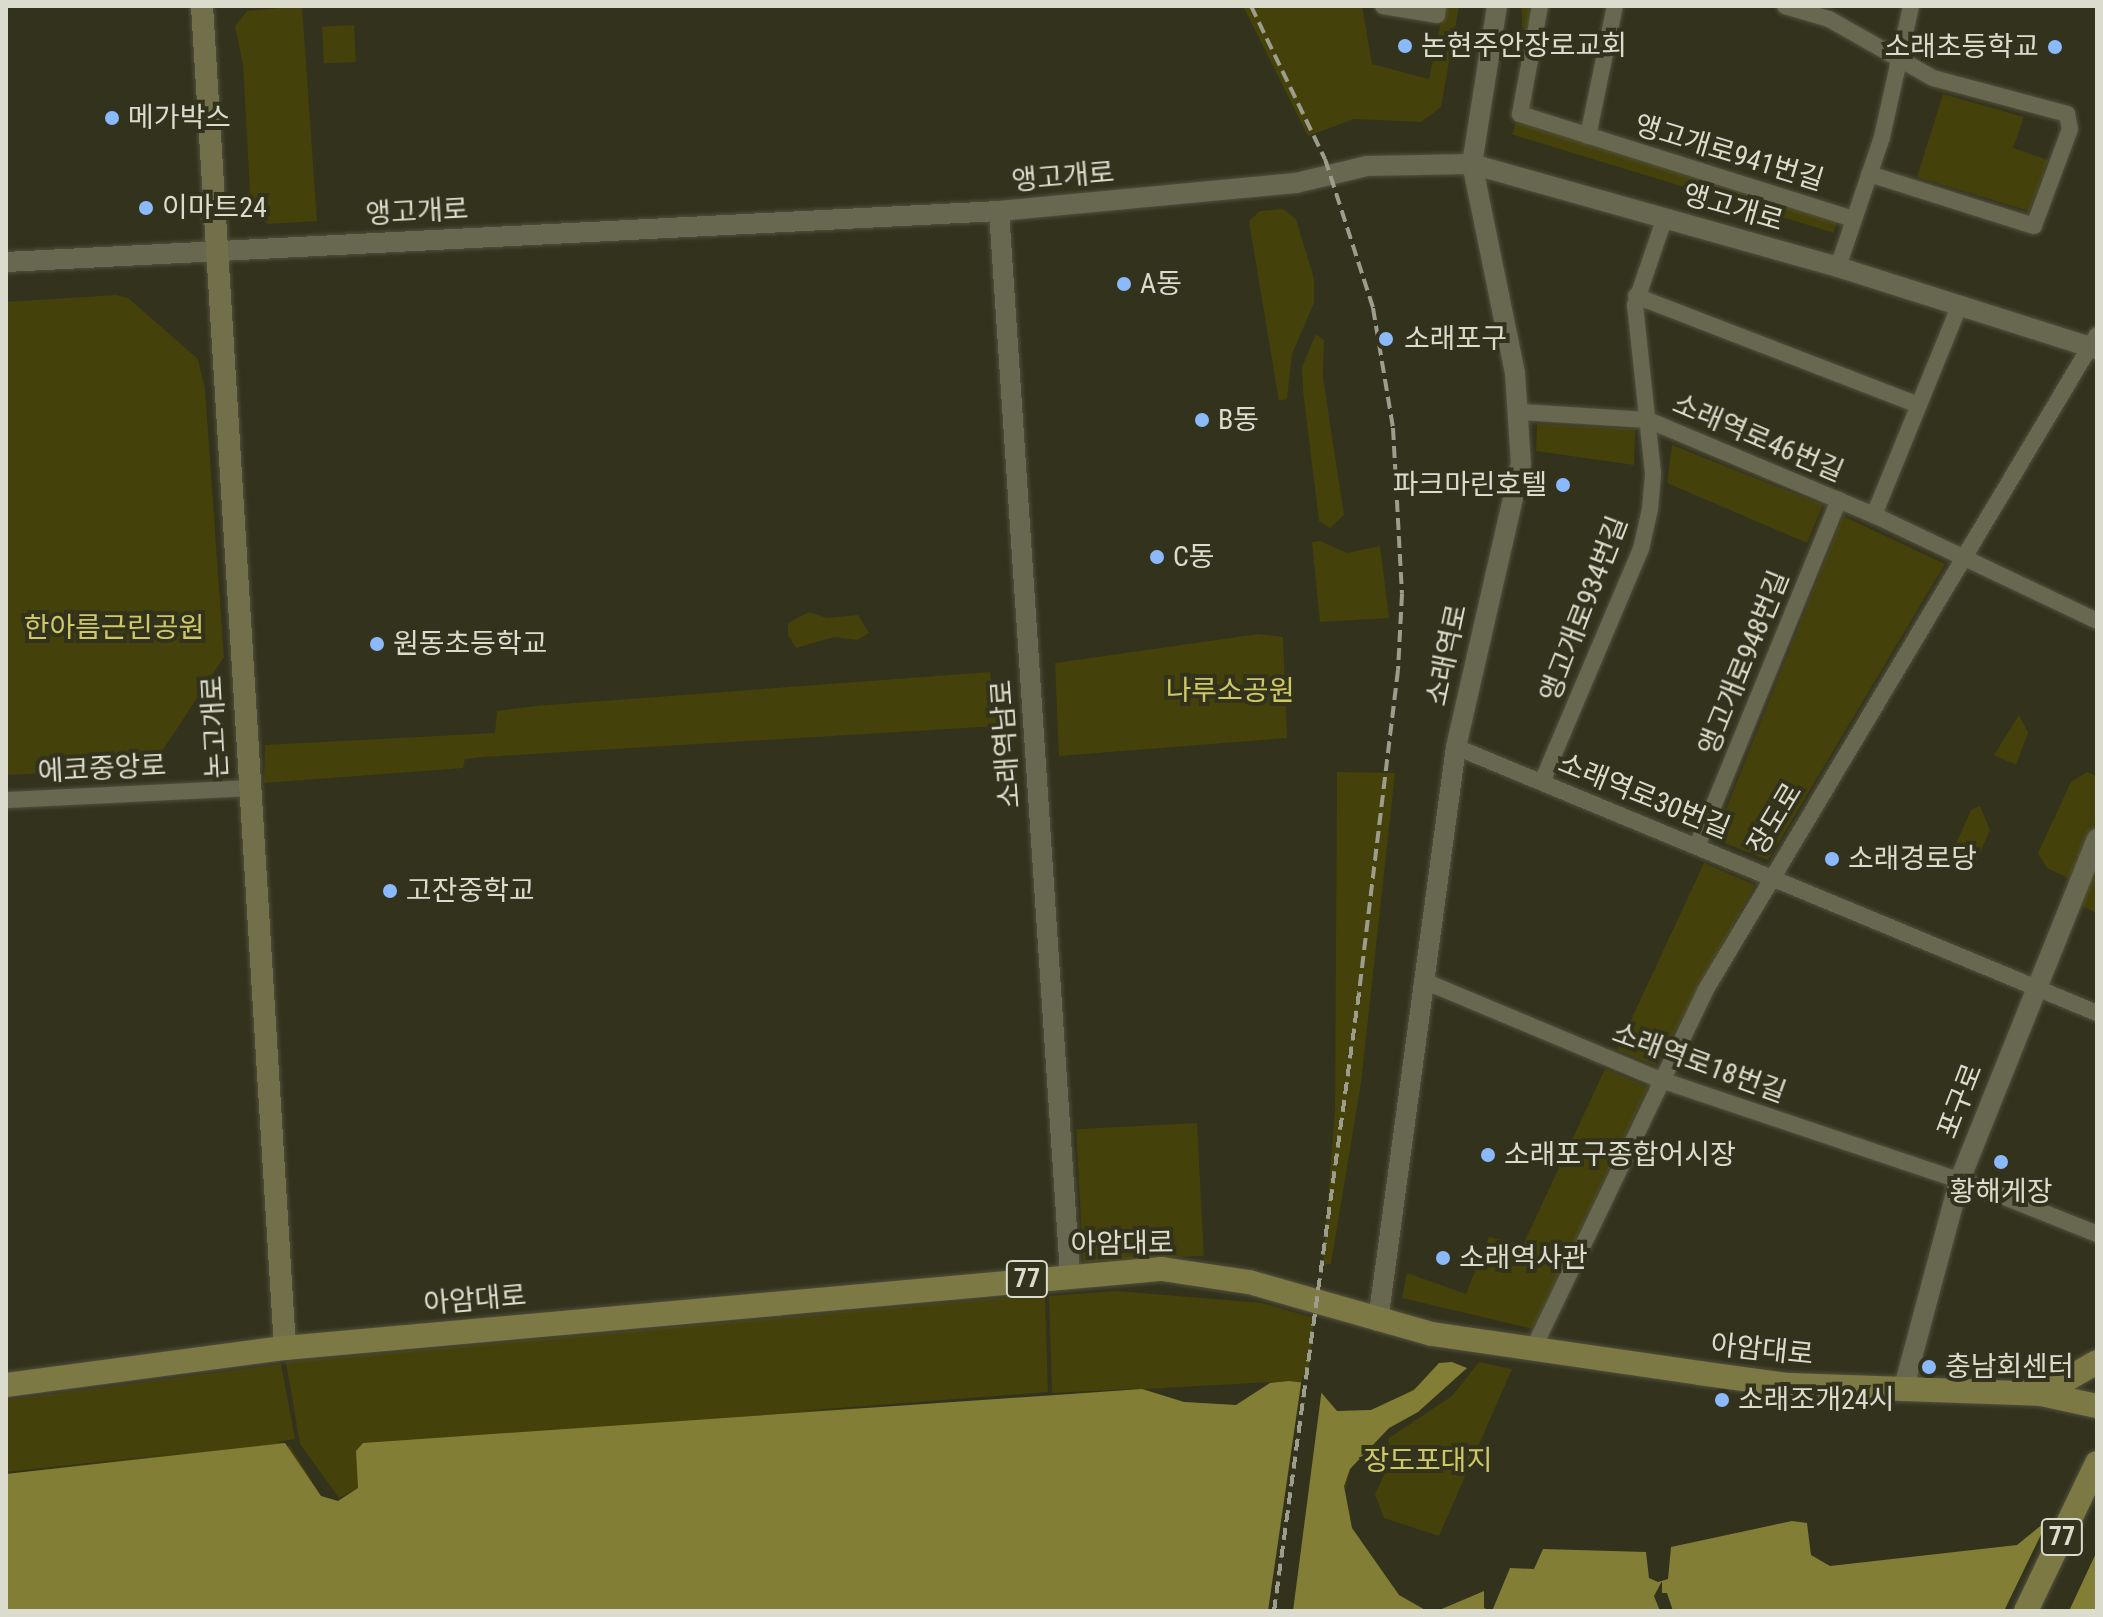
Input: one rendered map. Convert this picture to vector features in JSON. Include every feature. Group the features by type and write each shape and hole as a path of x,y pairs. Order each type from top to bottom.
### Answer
{"main road":[{"name":"논고개로","path":"202,6 285,1348"},
{"name":"아암대로","path":"6,1385 285,1348 1070,1274 1162,1269 1249,1282 1378,1321 1533,1349 1788,1385 2041,1394 2097,1406"},
{"path":"2041,1394 2097,1363 2097,1398"},
{"name":"77","path":"2026,1611 2097,1463"}],"street":[{"path":"1383,6 1437,15 1438,6"},
{"name":"소래역로","path":"1378,1321 1456,747 1521,464 1521,412 1472,164 1497,6"},
{"name":"앵고개로941번길","path":"1540,6 1520,114 1854,219"},
{"path":"1588,136 1615,6"},
{"path":"1785,6 1829,19 1933,78 2067,114 2070,129 2034,226 1869,174"},
{"name":"앵고개로941번길","path":"1838,267 1869,174 1900,62 1911,6"},
{"name":"앵고개로","path":"6,262 999,211 1296,183 1367,166 1472,164 1665,217 2095,344"},
{"name":"소래역남로","path":"999,211 1070,1274"},
{"name":"앵고개로934번길","path":"1542,782 1641,549 1653,473 1636,296 1665,217"},
{"path":"1636,296 1919,405"},
{"path":"1874,515 1960,304"},
{"name":"장도로","path":"1533,1349 1661,1080 1771,876 2095,344"},
{"name":"소래역로46번길","path":"1521,412 1648,420 1964,555 2097,621"},
{"name":"앵고개로948번길","path":"1697,846 1839,500"},
{"name":"소래역로30번길","path":"1456,747 2097,1013"},
{"name":"에코중앙로","path":"6,800 249,788"},
{"name":"포구로","path":"1903,1391 1959,1182 2035,985 2097,839"},
{"name":"소래역로18번길","path":"1424,981 1661,1080 1959,1182 2097,1234"}],"green space":[{"path":"302,6 317,221 268,224 251,211 243,64 235,26 247,11"},
{"path":"1243,6 1362,6 1372,64 1429,79 1444,6 1459,6 1441,107 1421,122 1354,119 1308,136"},
{"path":"1522,6 1533,6 1533,130 1522,130"},
{"path":"354,25 356,62 324,64 322,27"},
{"path":"1943,94 2024,117 2013,148 2048,160 2029,211 1917,177"},
{"path":"1516,122 1837,220 1834,233 1512,134"},
{"path":"1283,209 1296,219 1314,279 1314,303 1292,354 1287,399 1279,401 1249,221 1260,211"},
{"name":"한아름근린공원","path":"116,295 128,298 198,359 205,390 224,657 151,768 6,775 6,302"},
{"path":"1316,334 1324,340 1323,378 1344,515 1330,528 1319,521 1303,391 1302,367"},
{"path":"1537,424 1635,429 1634,465 1536,451"},
{"path":"1672,445 1823,505 1807,543 1667,483"},
{"path":"1843,516 1945,564 1768,860 1714,839"},
{"path":"1320,541 1347,553 1380,546 1389,618 1320,622 1312,542"},
{"path":"809,612 827,618 858,615 869,633 857,640 834,637 796,648 788,635 788,623"},
{"name":"나루소공원","path":"1258,634 1283,637 1287,738 1059,756 1055,663"},
{"path":"990,672 997,726 483,757 465,759 463,768 264,783 265,745 495,733 497,711 535,706"},
{"path":"2019,715 2028,733 2016,765 1994,755"},
{"path":"1337,772 1395,773 1361,1083 1331,1264 1323,1265 1335,1108"},
{"path":"2087,772 2097,776 2097,913 2070,901 2078,883 2047,868 2038,853 2071,782"},
{"path":"1980,806 1990,830 1971,873 1947,864 1971,810"},
{"path":"1704,863 1755,885 1656,1066 1617,1050"},
{"path":"1605,1069 1648,1087 1533,1329 1402,1298 1407,1273 1466,1294 1489,1237 1523,1245"},
{"path":"1197,1123 1204,1256 1083,1262 1076,1129"},
{"path":"1117,1291 1262,1303 1314,1318 1308,1379 1337,1411 1371,1410 1402,1397 1431,1376 1439,1363 1467,1368 1418,1412 1389,1428 1350,1469 1344,1494 323,1562 6,1474 190,1452 6,1472 6,1400 281,1364 295,1439 278,1442 290,1446 321,1496 338,1501 357,1489 339,1498 300,1444 286,1362 1011,1297 1045,1297 1048,1392 786,1412 1106,1395 1134,1389 1052,1393 1049,1296","holes":["1272,1382 1236,1405 1184,1402 1144,1389"]},
{"name":"장도포대지","path":"1479,1362 1512,1369 1439,1536 1384,1518 1375,1494 1385,1473 1389,1438 1452,1396"}],"shaded area":[{"path":"1452,1362 1467,1368 1418,1412 1389,1428 1350,1469 1344,1486 1352,1528 1399,1595 1427,1611 6,1611 6,1474 285,1443 321,1496 338,1501 358,1488 356,1451 363,1443 1142,1389 1184,1402 1236,1405 1270,1383 1289,1381 1314,1384 1337,1411 1371,1410 1414,1390 1439,1363"},
{"path":"2097,1480 2097,1611 1492,1611 1510,1568 1534,1569 1543,1549 1646,1552 1649,1578 1658,1582 1668,1579 1671,1547 1792,1521 1807,1523 1811,1555 1830,1566 2017,1545"},
{"path":"1484,1591 1484,1608 1491,1611 1437,1611"}],"pier":[{"path":"1308,1376 1322,1388 1293,1611 1268,1611 1302,1377"},
{"path":"2097,1476 2097,1551 2069,1611 2004,1611 2049,1518"},
{"path":"1662,1581 1662,1593 1667,1593 1673,1611 1660,1611 1654,1596"}],"railway":[{"path":"1251,6 1325,159 1373,308 1393,428 1402,594 1398,670 1359,993 1274,1611"}],"place":[{"name":"논현주안장로교회","path":"1405,46"},
{"name":"소래초등학교","path":"2055,47"},
{"name":"메가박스","path":"112,118"},
{"name":"이마트24","path":"146,208"},
{"name":"A동","path":"1124,284"},
{"name":"소래포구","path":"1386,339"},
{"name":"B동","path":"1202,420"},
{"name":"파크마린호텔","path":"1563,485"},
{"name":"C동","path":"1157,557"},
{"name":"원동초등학교","path":"377,644"},
{"name":"소래경로당","path":"1832,859"},
{"name":"고잔중학교","path":"390,891"},
{"name":"소래포구종합어시장","path":"1488,1155"},
{"name":"황해게장","path":"2001,1162"},
{"name":"소래역사관","path":"1443,1258"},
{"name":"충남회센터","path":"1929,1367"},
{"name":"소래조개24시","path":"1722,1400"}]}
